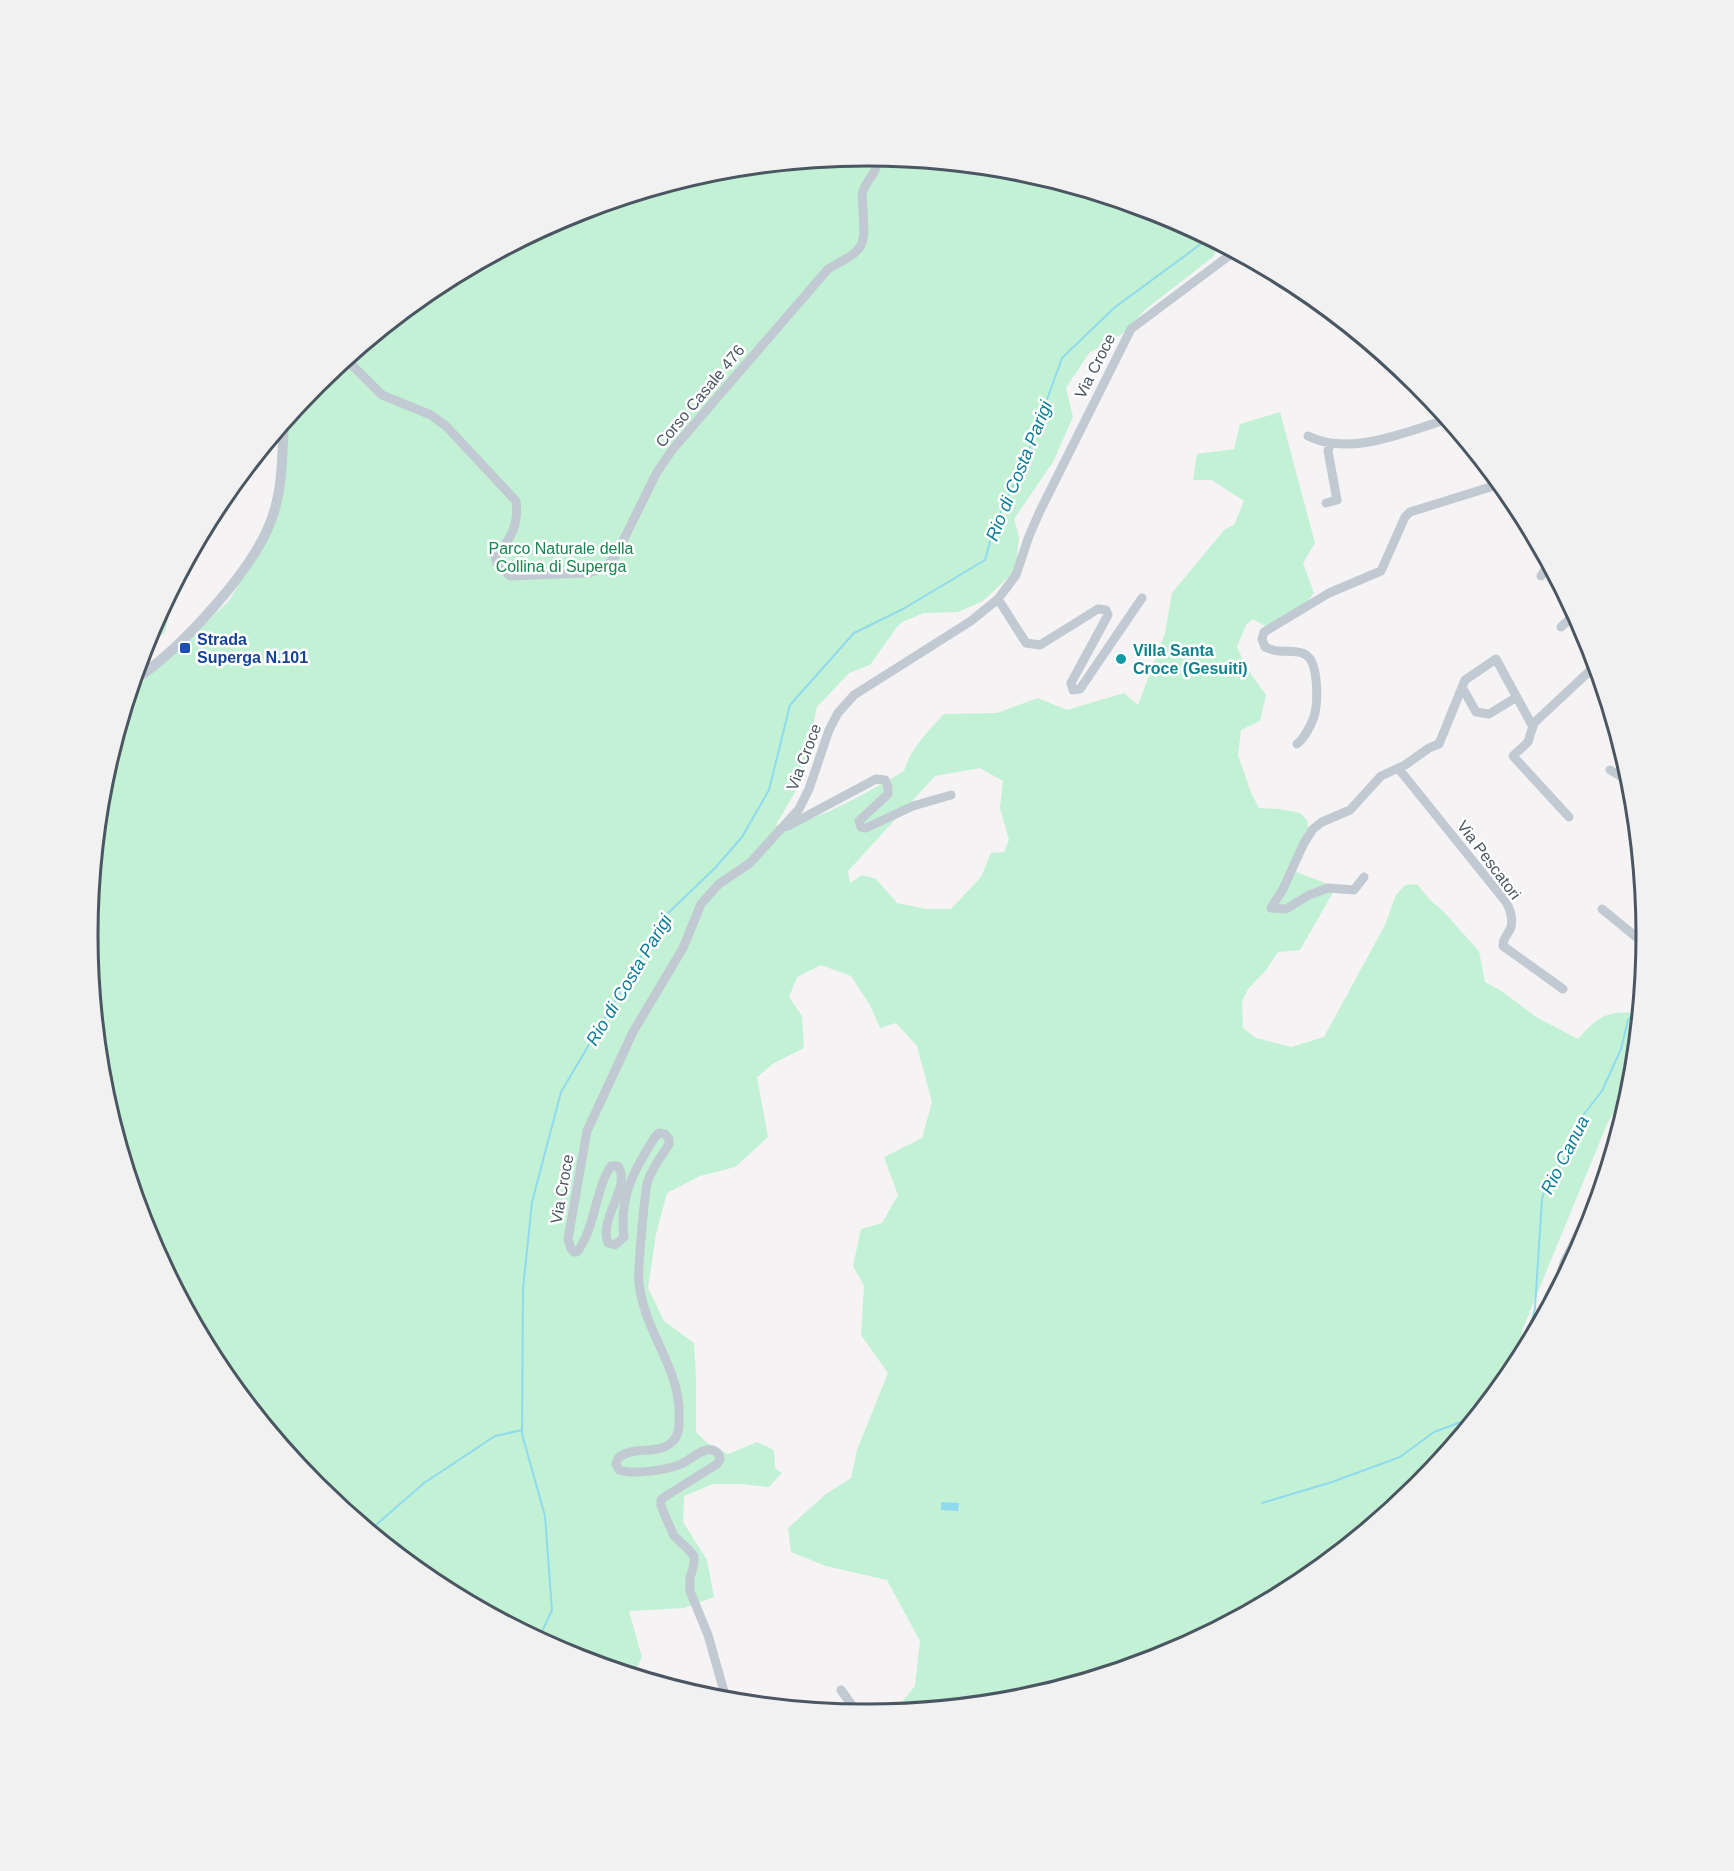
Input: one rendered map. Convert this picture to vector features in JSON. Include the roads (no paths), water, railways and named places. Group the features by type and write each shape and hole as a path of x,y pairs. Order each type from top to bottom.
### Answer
{"street":[{"name":"Corso Casale 476","path":"352,365 382,395 431,415 446,426 516,501 517,512 511,539 495,556 497,563 510,576 589,573 604,568 615,557 657,472 683,436 828,269 861,248 864,238 862,193 875,173 876,166"},
{"name":"Via Croce","path":"724,1691 708,1635 690,1591 694,1556 674,1536 661,1506 661,1500 666,1496 717,1464 720,1455 717,1451 709,1450 681,1464 650,1471 624,1472 619,1470 616,1464 621,1454 654,1449 673,1441 679,1430 680,1409 677,1389 649,1321 638,1282 648,1181 669,1144 669,1138 659,1133 635,1167 622,1218 624,1237 619,1243 615,1245 608,1243 607,1239 607,1222 622,1180 622,1172 618,1166 611,1166 605,1174 583,1244 577,1252 574,1252 568,1239 587,1131 633,1032 683,948 701,904 718,884 750,863 799,809 809,789 829,730 838,713 854,696 971,621 998,599 1016,575 1040,511 1131,329 1228,256"},
{"path":"1308,436 1319,442 1330,444 1359,444 1440,421"},
{"path":"144,672 170,652 204,616 236,580 263,539 272,520 276,502 283,435"},
{"path":"1326,503 1337,500 1328,451 1330,444"},
{"path":"1297,744 1304,739 1314,715 1316,683 1314,666 1308,655 1301,652 1276,651 1265,647 1262,639 1264,632 1329,593 1381,571 1405,517 1410,512 1491,487"},
{"path":"1541,576 1544,571"},
{"path":"998,599 1026,642 1032,645 1040,645 1098,609 1106,610 1108,615 1071,683 1073,690 1080,689 1142,598"},
{"path":"1561,627 1568,620"},
{"path":"1364,877 1353,890 1328,888 1309,895 1286,909 1271,908 1313,829 1322,822 1350,810 1381,776 1439,744 1465,680 1496,659 1533,727"},
{"path":"1569,817 1513,756 1528,742 1534,723 1590,671"},
{"path":"1462,687 1476,712 1489,714 1517,697"},
{"name":"Via Pescatori","path":"1398,768 1506,902 1510,909 1511,927 1503,940 1503,946 1563,989"},
{"path":"1610,770 1620,776"},
{"path":"781,827 788,826 876,779 885,780 888,794 859,821 861,826 866,828 913,806 951,795"},
{"path":"1602,909 1636,937"},
{"path":"842,1690 852,1704"}],"water":[{"path":"941,1502 959,1503 958,1511 941,1510"}],"waterway":[{"name":"Rio di Costa Parigi","path":"542,1632 552,1610 545,1516 522,1434 523,1289 532,1202 561,1092 665,916 715,868 742,837 769,790 790,705 854,633 903,609 985,560 994,527 1027,455 1062,358 1114,308 1202,243"},
{"name":"Rio Canua","path":"1532,1322 1535,1308 1542,1199 1546,1186 1572,1148 1584,1114 1602,1091 1621,1049 1628,1020 1632,1014"},
{"name":"Rio Canua","path":"1262,1503 1332,1482 1400,1457 1434,1432 1464,1421"},
{"path":"375,1526 424,1483 495,1436 522,1430"}],"place":[{"name":"Strada Superga N.101","path":"185,648"},
{"name":"Villa Santa Croce (Gesuiti)","path":"1121,659"}],"park label":[{"name":"Parco Naturale della Collina di Superga","path":"561,557"}]}
